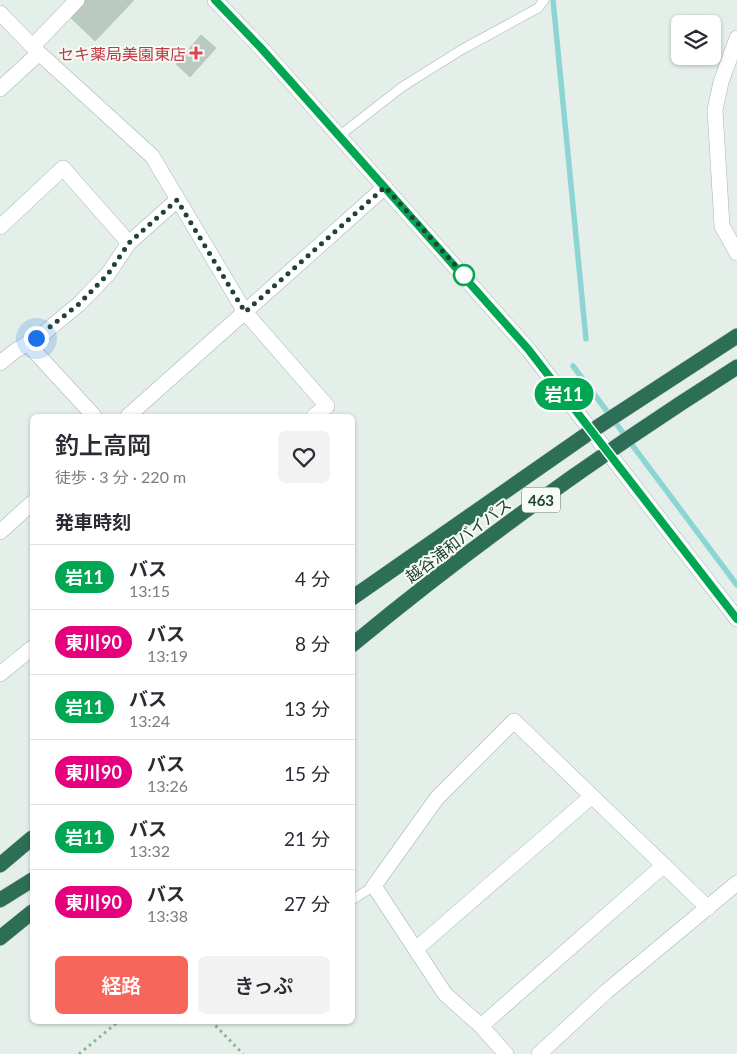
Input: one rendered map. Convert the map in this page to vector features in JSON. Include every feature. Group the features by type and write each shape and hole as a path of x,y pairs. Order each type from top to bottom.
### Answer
{"highway":[{"name":"越谷浦和バイパス","path":"355,596 593,430 737,336"},
{"name":"越谷浦和バイパス","path":"355,642 430,580 610,452 737,367"},
{"path":"0,865 30,840"},
{"path":"0,900 30,881"},
{"path":"0,938 30,914"}],"street":[{"path":"0,90 77,0"},
{"path":"214,0 261,48 528,349 734,609"},
{"path":"0,13 36,50 152,156 245,312 327,406 317,414"},
{"path":"737,38 721,82 715,110 722,226 737,253"},
{"path":"0,227 63,168 129,243"},
{"path":"130,414 385,187"},
{"path":"0,363 44,333 79,304 108,274 129,243 177,200"},
{"path":"27,343 92,414"},
{"path":"0,532 30,504"},
{"path":"0,674 30,650"},
{"path":"506,1054 481,1026 445,994 374,886 437,798 514,721 708,908"},
{"path":"416,949 592,796"},
{"path":"481,1026 664,865"},
{"path":"539,1054 606,991 737,883"}],"lane":[{"path":"339,136 402,87 461,50 538,8 544,0"},
{"path":"355,898 374,886"}],"path":[{"path":"79,1054 114,1024"},
{"path":"214,1024 243,1054"}],"building":[{"path":"82,0 134,0 95,41 68,15"},
{"path":"201,35 216,48 190,77 176,64"}],"waterway":[{"path":"553,0 586,339"},
{"path":"573,366 737,585"}],"bus line":[{"name":"岩11","path":"215,0 261,48 478,290 528,349 593,430 737,619"}],"place":[{"name":"セキ薬局美園東店","path":"196,53"}],"route":[{"path":"36,338 79,304 108,274 129,243 177,200 245,312 385,187 464,275"}]}
